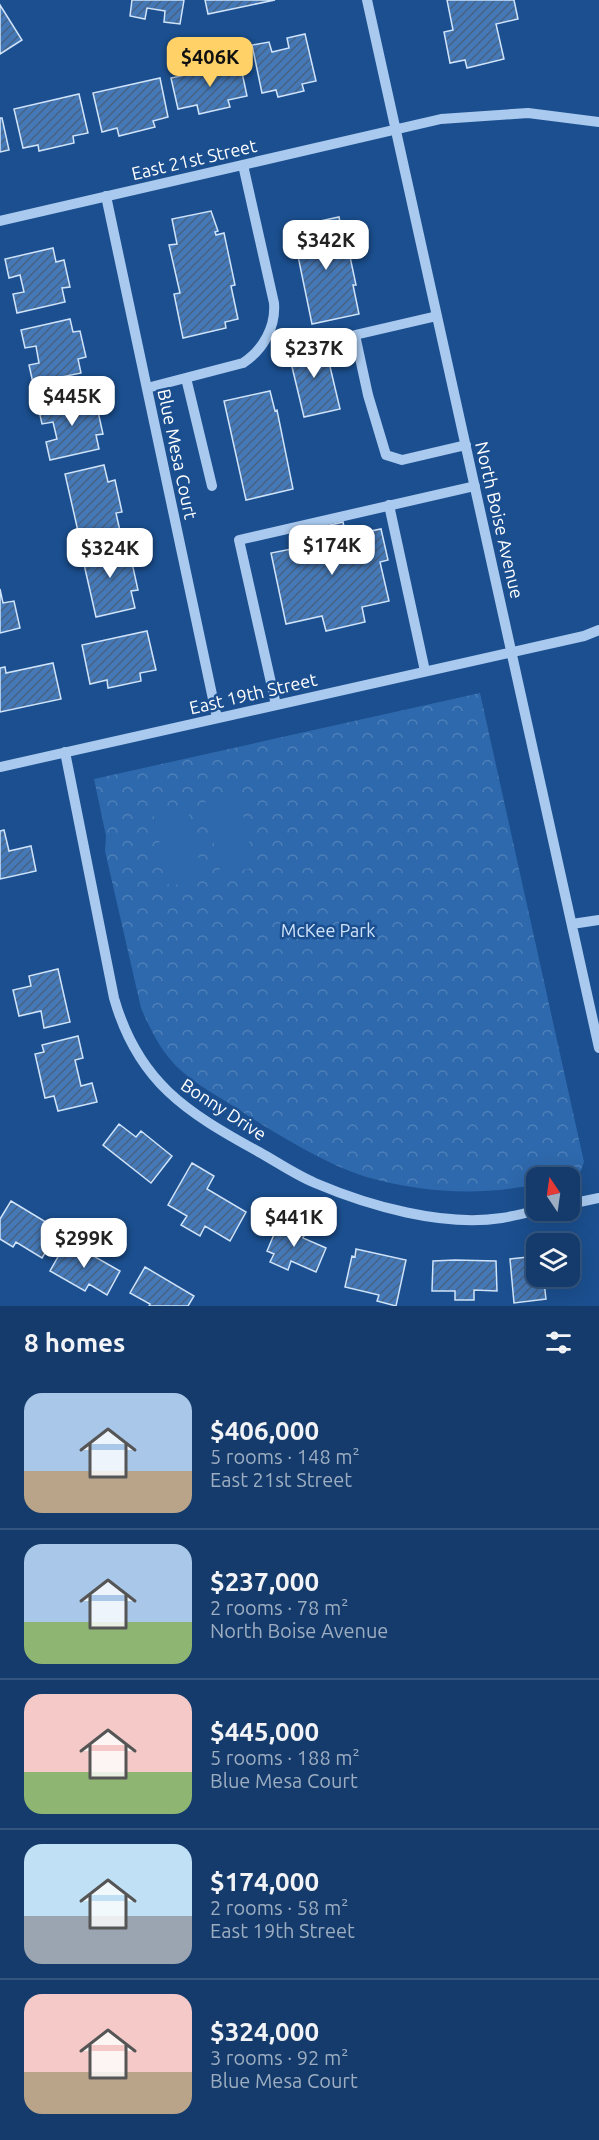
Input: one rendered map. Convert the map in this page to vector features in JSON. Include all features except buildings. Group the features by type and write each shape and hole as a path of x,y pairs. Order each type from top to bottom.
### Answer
{"street":[{"name":"North Boise Avenue","path":"367,0 599,1048"},
{"name":"East 21st Street","path":"0,221 441,119 528,113 599,122"},
{"path":"147,388 243,363 253,356 267,337 275,317 274,303 243,165"},
{"name":"Blue Mesa Court","path":"106,196 217,718"},
{"path":"437,316 355,335 368,395 386,455 402,460 466,445"},
{"path":"186,378 212,486"},
{"path":"276,705 239,540 475,486"},
{"path":"389,506 425,671"},
{"name":"East 19th Street","path":"0,767 584,636 599,630"},
{"name":"Bonny Drive","path":"65,752 118,1015 133,1048 165,1090 187,1109 226,1134 314,1182 362,1200 407,1213 438,1217 500,1218 526,1213"},
{"path":"572,924 599,920"},
{"path":"580,1202 599,1198"}],"green space":[{"name":"McKee Park","path":"480,693 584,1162 580,1172 580,1167 526,1167 526,1186 474,1191 432,1190 370,1178 305,1150 183,1073 165,1053 141,1008 105,851 106,836 94,779"},
{"path":"238,794 255,867 221,875 205,801"},
{"path":"187,805 203,879 169,886 153,813"}]}
